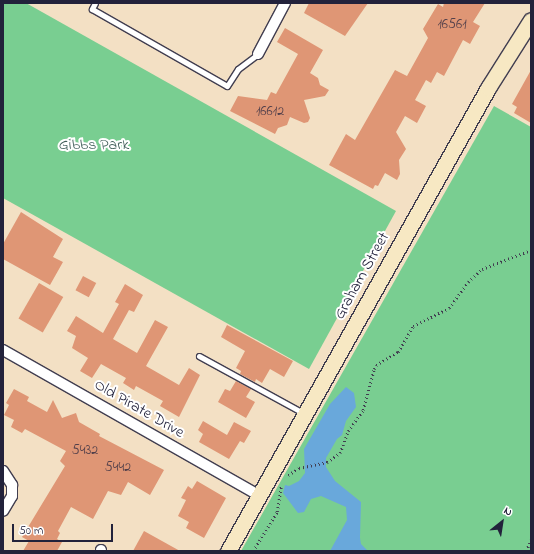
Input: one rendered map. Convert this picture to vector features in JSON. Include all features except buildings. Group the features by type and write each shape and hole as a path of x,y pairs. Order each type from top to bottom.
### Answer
{"street":[{"path":"258,54 285,3"},
{"name":"Graham Street","path":"228,551 488,88 531,20"},
{"name":"Old Pirate Drive","path":"3,350 260,496"},
{"path":"3,471 12,485 12,496 3,511"}],"lane":[{"path":"95,3 92,9 227,86 238,69 258,54"},
{"path":"199,356 306,414"}],"path":[{"path":"286,477 291,472 304,467 327,462 340,453 348,431 363,410 376,365 398,352 413,326 449,308 468,282 482,269 531,250"},
{"path":"253,551 277,512 282,483"},
{"path":"526,551 531,540"}],"green space":[{"name":"Gibbs Park","path":"3,3 26,3 396,211 309,369 3,198"},
{"path":"494,106 531,127 531,551 241,551"}],"water":[{"path":"346,387 354,393 356,407 346,421 342,435 337,439 326,458 326,467 335,481 361,502 360,538 361,544 368,551 330,551 347,520 346,507 321,496 311,499 304,512 298,513 283,493 285,485 289,486 299,481 305,473 304,449 330,404"}]}
